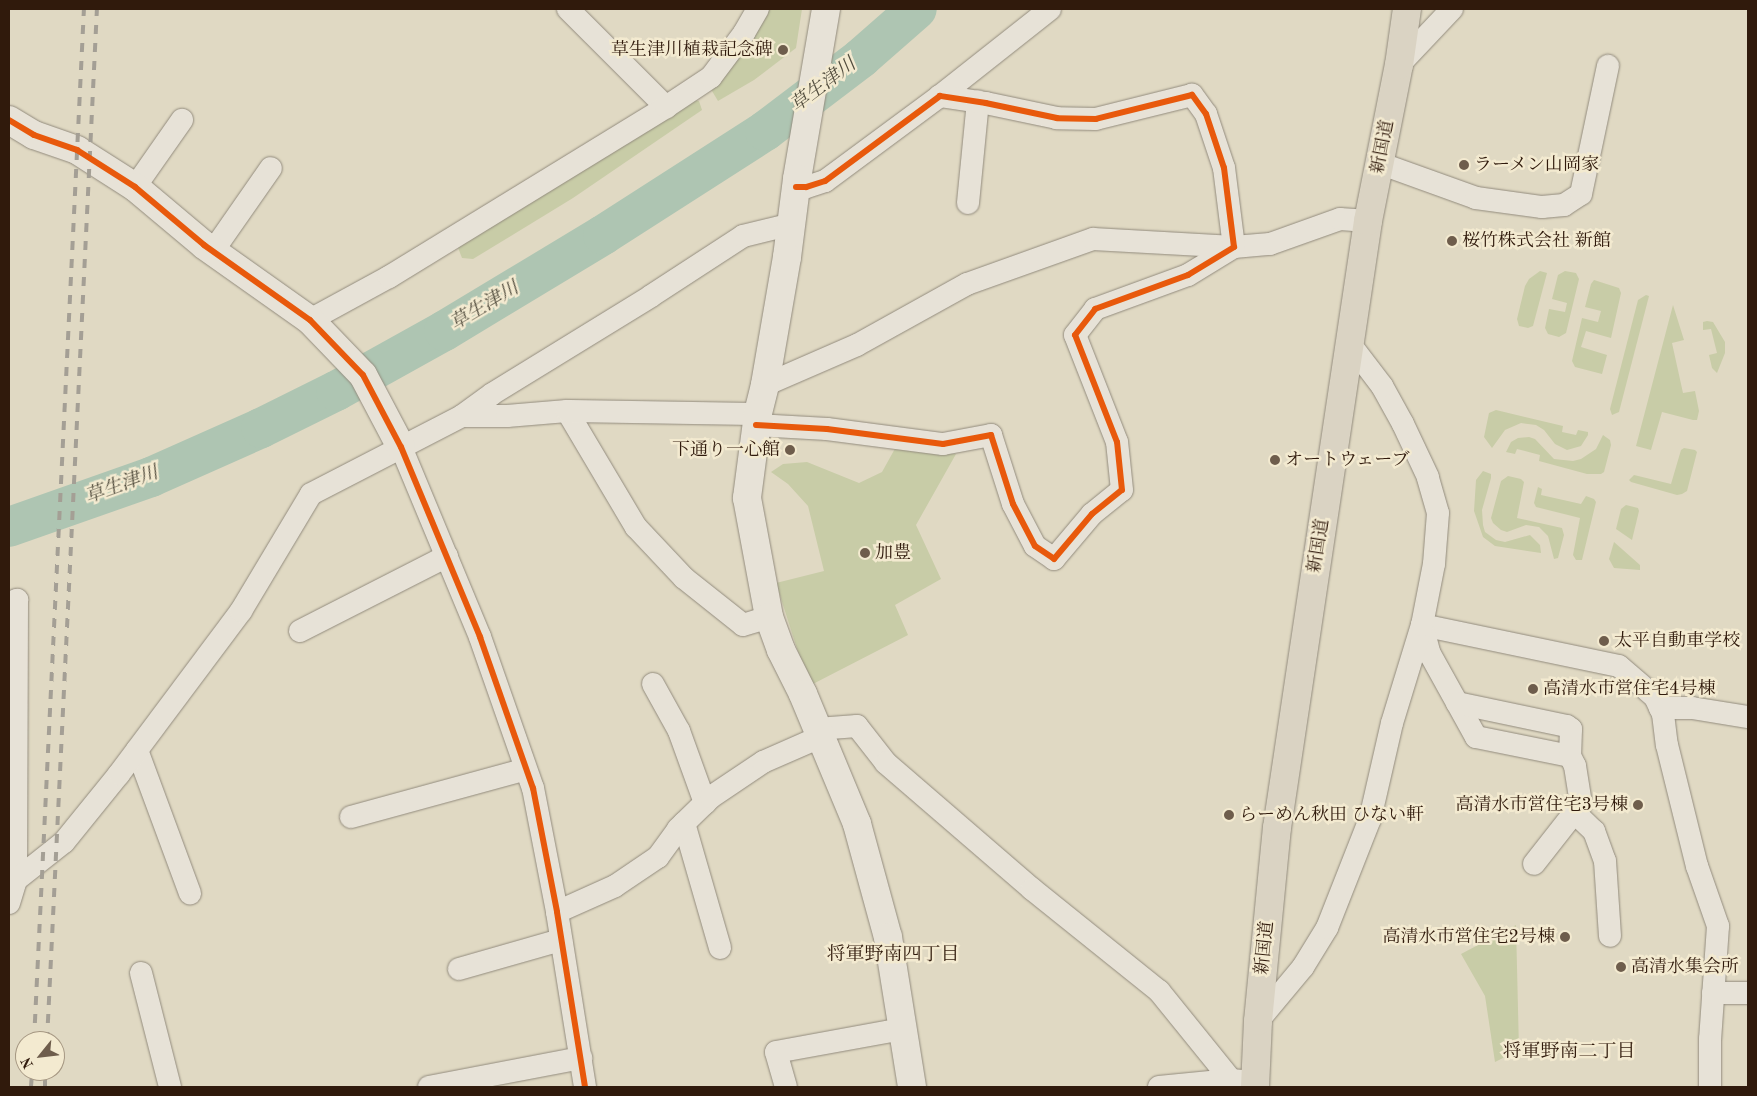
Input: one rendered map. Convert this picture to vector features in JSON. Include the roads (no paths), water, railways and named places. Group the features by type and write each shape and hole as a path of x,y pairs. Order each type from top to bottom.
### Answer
{"main road":[{"name":"新国道","path":"1247,1083 1258,1021 1277,828 1368,221 1399,65 1407,9"}],"street":[{"path":"568,9 666,107"},
{"path":"316,325 389,277 666,107 711,77 744,33 758,9"},
{"path":"797,183 806,187 825,181 940,96 1050,9"},
{"path":"1399,65 1452,9"},
{"path":"825,13 792,224 765,385 757,420 747,498 769,617 780,650 819,733 856,824 888,937 912,1087"},
{"path":"1379,163 1476,198 1542,206 1564,205 1581,194 1608,66"},
{"path":"940,96 978,101 1057,118 1096,119 1192,95 1206,114 1224,168 1234,247"},
{"path":"968,203 978,101"},
{"path":"9,120 34,135 77,150 135,187 212,251 316,325 363,375 397,440 447,556 480,637 533,788 557,912 585,1087"},
{"path":"135,187 182,120"},
{"path":"212,251 271,168"},
{"path":"765,385 857,345 968,284 1093,239 1234,247 1270,244 1340,219 1368,221"},
{"path":"13,880 64,842 137,750 241,611 311,494 397,440 462,416 492,394 651,296 742,236 792,224"},
{"path":"462,416 506,416 567,412 757,420 943,444 991,434 1018,513 1035,546 1054,559 1092,514 1122,490 1117,442 1075,335 1095,310 1188,275 1234,247"},
{"path":"1258,1021 1303,967 1326,928 1370,819 1392,723 1422,625 1434,564 1438,512 1428,477 1403,424 1382,386 1350,344"},
{"path":"567,412 636,527 684,578 744,625 769,617"},
{"path":"300,631 447,556"},
{"path":"9,603 16,600 13,880 9,904"},
{"path":"1422,625 1430,654 1476,737 1570,756"},
{"path":"1422,625 1620,666 1655,697 1660,708 1697,866 1718,926 1713,993 1710,1087"},
{"path":"653,684 679,732 705,803"},
{"path":"1458,703 1567,726 1571,729 1570,756 1575,766 1581,804 1534,864"},
{"path":"1660,708 1692,708 1748,717"},
{"path":"557,912 615,886 658,857 684,823 705,803 763,762 819,733 857,726 886,763 1032,889 1159,991 1247,1083"},
{"path":"137,750 190,893"},
{"path":"351,817 526,769"},
{"path":"1574,812 1594,831 1605,861 1610,936"},
{"path":"684,823 720,948"},
{"path":"459,969 561,940"},
{"path":"141,973 170,1087"},
{"path":"1713,993 1748,993"},
{"path":"786,1087 776,1052 903,1029"},
{"path":"435,1087 580,1058"},
{"path":"1159,1087 1247,1083"}],"waterway":[{"name":"草生津川","path":"9,527 151,477 261,428 336,391 444,331 603,235 765,131 861,58 917,9"}],"railway":[{"path":"34,1031 84,9"},
{"path":"47,1031 97,9"},
{"path":"31,1081 31,1087"},
{"path":"45,1081 45,1087"}],"place":[{"name":"草生津川植栽記念碑","path":"783,50"},
{"name":"ラーメン山岡家","path":"1464,165"},
{"name":"桜竹株式会社 新館","path":"1452,241"},
{"name":"下通り一心館","path":"790,450"},
{"name":"オートウェーブ","path":"1275,460"},
{"name":"加豊","path":"865,553"},
{"name":"太平自動車学校","path":"1604,641"},
{"name":"高清水市営住宅4号棟","path":"1533,689"},
{"name":"高清水市営住宅3号棟","path":"1638,805"},
{"name":"らーめん秋田 ひない軒","path":"1229,815"},
{"name":"高清水市営住宅2号棟","path":"1565,937"},
{"name":"高清水集会所","path":"1621,967"}],"district":[{"name":"将軍野南四丁目","path":"893,956"},
{"name":"将軍野南二丁目","path":"1569,1053"}]}
